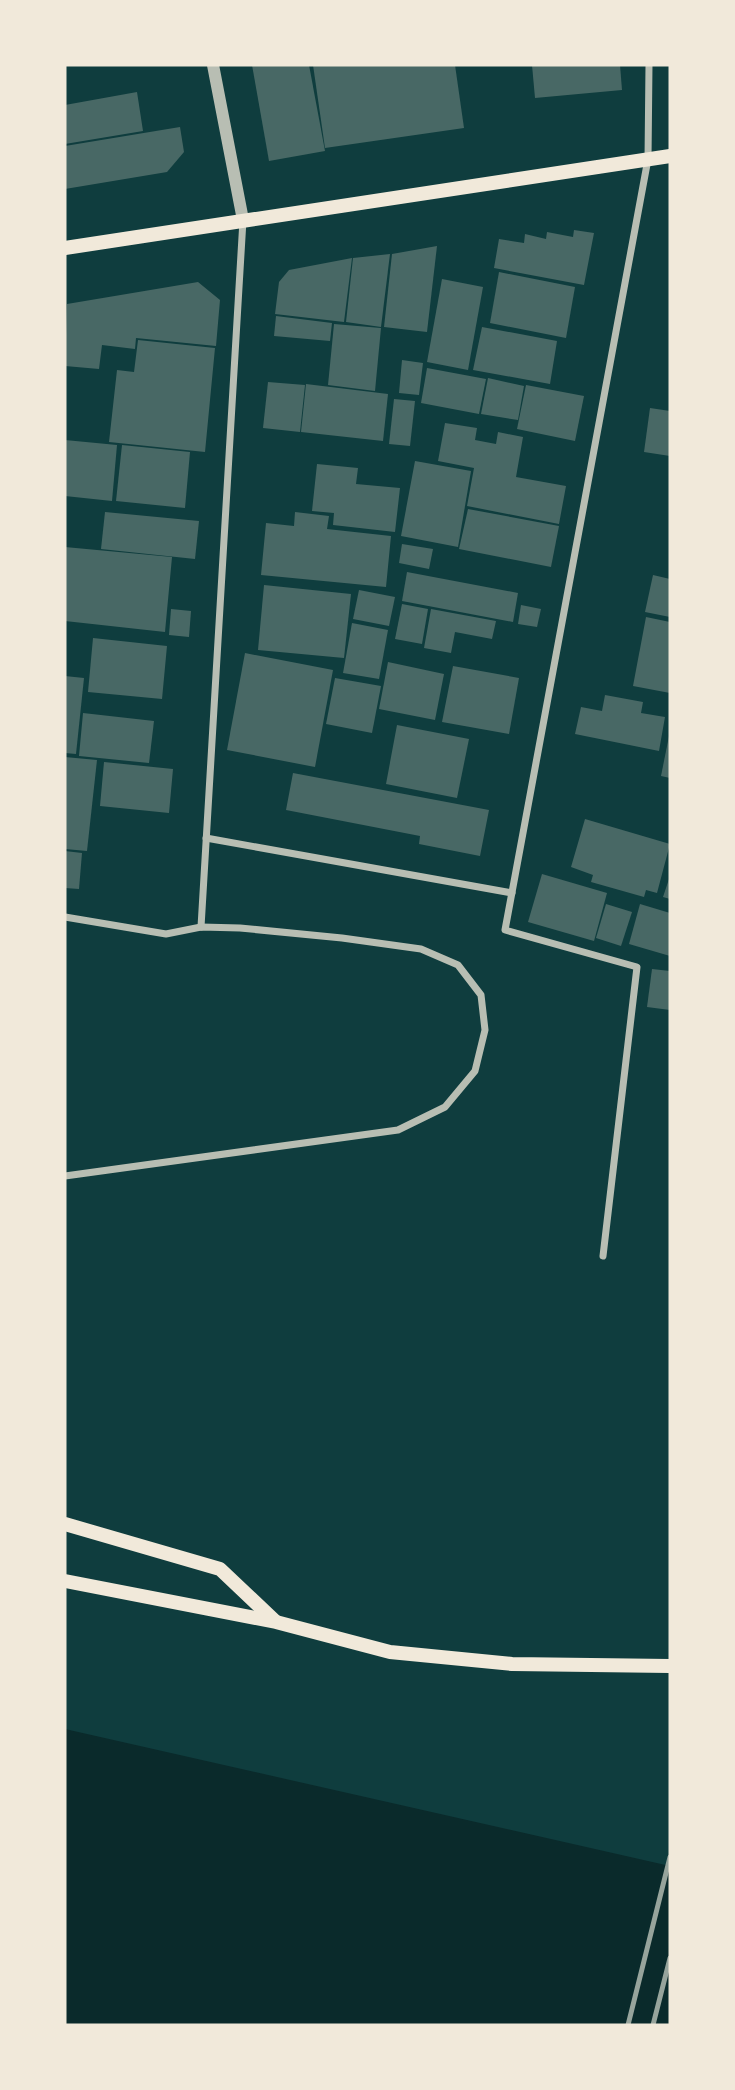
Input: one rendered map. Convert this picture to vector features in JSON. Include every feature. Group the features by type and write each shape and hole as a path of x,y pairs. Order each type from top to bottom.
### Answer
{"main road":[{"path":"65,248 670,156"},
{"path":"65,1524 219,1569 276,1622"},
{"path":"65,1581 276,1622 390,1652 512,1664 670,1666"}],"street":[{"path":"201,927 243,220 213,65"},
{"path":"603,1256 637,967 505,930 648,159 649,65"},
{"path":"206,838 512,893"},
{"path":"65,917 166,934 201,927 253,929 421,949 458,965 481,995 485,1030 475,1071 445,1107 398,1130 65,1176"}],"water":[{"path":"65,1729 670,1866 670,2025 65,2025"}],"building":[{"path":"252,65 309,65 325,151 269,161"},
{"path":"313,65 455,65 464,128 325,148"},
{"path":"532,65 620,65 622,90 535,98"},
{"path":"137,92 143,131 65,144 65,105"},
{"path":"180,127 184,152 167,172 65,189 65,146"},
{"path":"574,230 594,233 584,285 494,268 499,239 524,243 525,234 546,239 547,232 573,237"},
{"path":"437,246 427,332 384,327 392,254"},
{"path":"390,254 381,327 346,322 353,258"},
{"path":"352,258 344,322 275,314 279,282 289,270"},
{"path":"499,272 575,287 566,338 490,323"},
{"path":"442,279 483,287 468,370 427,362"},
{"path":"198,282 220,300 216,346 136,338 135,349 102,345 99,369 65,366 67,304"},
{"path":"276,316 332,323 330,341 274,336"},
{"path":"334,324 381,328 375,391 328,385"},
{"path":"482,327 557,341 550,384 473,370"},
{"path":"138,340 215,348 205,452 109,442 117,370 134,372"},
{"path":"402,360 423,363 419,395 399,393"},
{"path":"427,368 486,379 479,414 421,403"},
{"path":"488,378 524,386 518,420 481,414"},
{"path":"268,382 305,385 300,432 263,428"},
{"path":"306,384 388,394 383,441 301,432"},
{"path":"526,385 584,396 575,441 517,429"},
{"path":"394,399 415,401 410,446 389,444"},
{"path":"650,408 670,411 670,456 644,452"},
{"path":"445,423 477,428 475,440 496,444 498,432 523,437 516,477 566,486 559,524 467,506 474,468 438,461"},
{"path":"65,440 117,445 112,501 65,496"},
{"path":"122,445 190,452 185,508 116,501"},
{"path":"415,461 471,471 458,547 401,536"},
{"path":"317,464 358,468 356,484 400,488 395,532 333,525 334,513 312,511"},
{"path":"468,509 559,526 551,567 459,549"},
{"path":"105,512 199,521 195,559 101,549"},
{"path":"295,512 329,516 327,529 391,536 386,587 261,575 266,523 294,526"},
{"path":"402,544 433,549 429,569 399,563"},
{"path":"65,547 172,557 165,632 65,621"},
{"path":"407,572 518,593 513,622 402,601"},
{"path":"653,575 670,579 670,617 645,612"},
{"path":"264,585 351,594 344,658 258,650"},
{"path":"359,590 395,597 389,626 353,619"},
{"path":"402,604 428,609 422,644 395,639"},
{"path":"521,605 541,609 537,627 518,624"},
{"path":"171,609 191,611 189,637 169,635"},
{"path":"431,609 496,621 492,639 455,632 451,653 424,648"},
{"path":"646,617 670,622 670,693 633,686"},
{"path":"352,623 388,630 379,679 343,673"},
{"path":"93,638 167,646 162,699 88,692"},
{"path":"245,653 333,670 315,767 227,750"},
{"path":"388,662 444,674 435,720 379,709"},
{"path":"453,666 519,678 509,734 442,722"},
{"path":"65,676 84,678 76,754 65,753"},
{"path":"335,678 381,686 372,733 326,724"},
{"path":"605,695 643,702 641,713 665,717 659,751 575,734 581,707 602,711"},
{"path":"83,713 154,721 149,763 79,756"},
{"path":"397,725 469,739 457,798 386,784"},
{"path":"670,736 670,778 661,776"},
{"path":"65,757 97,760 87,851 65,849"},
{"path":"104,762 173,769 169,813 100,806"},
{"path":"293,773 489,810 480,856 419,844 420,836 286,810"},
{"path":"585,819 670,844 657,893 646,890 644,897 591,882 593,875 571,867"},
{"path":"65,851 82,853 79,889 65,888"},
{"path":"542,874 607,893 594,941 528,922"},
{"path":"670,876 670,899 663,897"},
{"path":"606,904 632,912 621,946 596,938"},
{"path":"640,904 670,913 670,956 629,944"},
{"path":"652,969 670,971 670,1010 647,1007"}],"railway":[{"path":"628,2025 670,1857"},
{"path":"653,2025 670,1958"}]}
